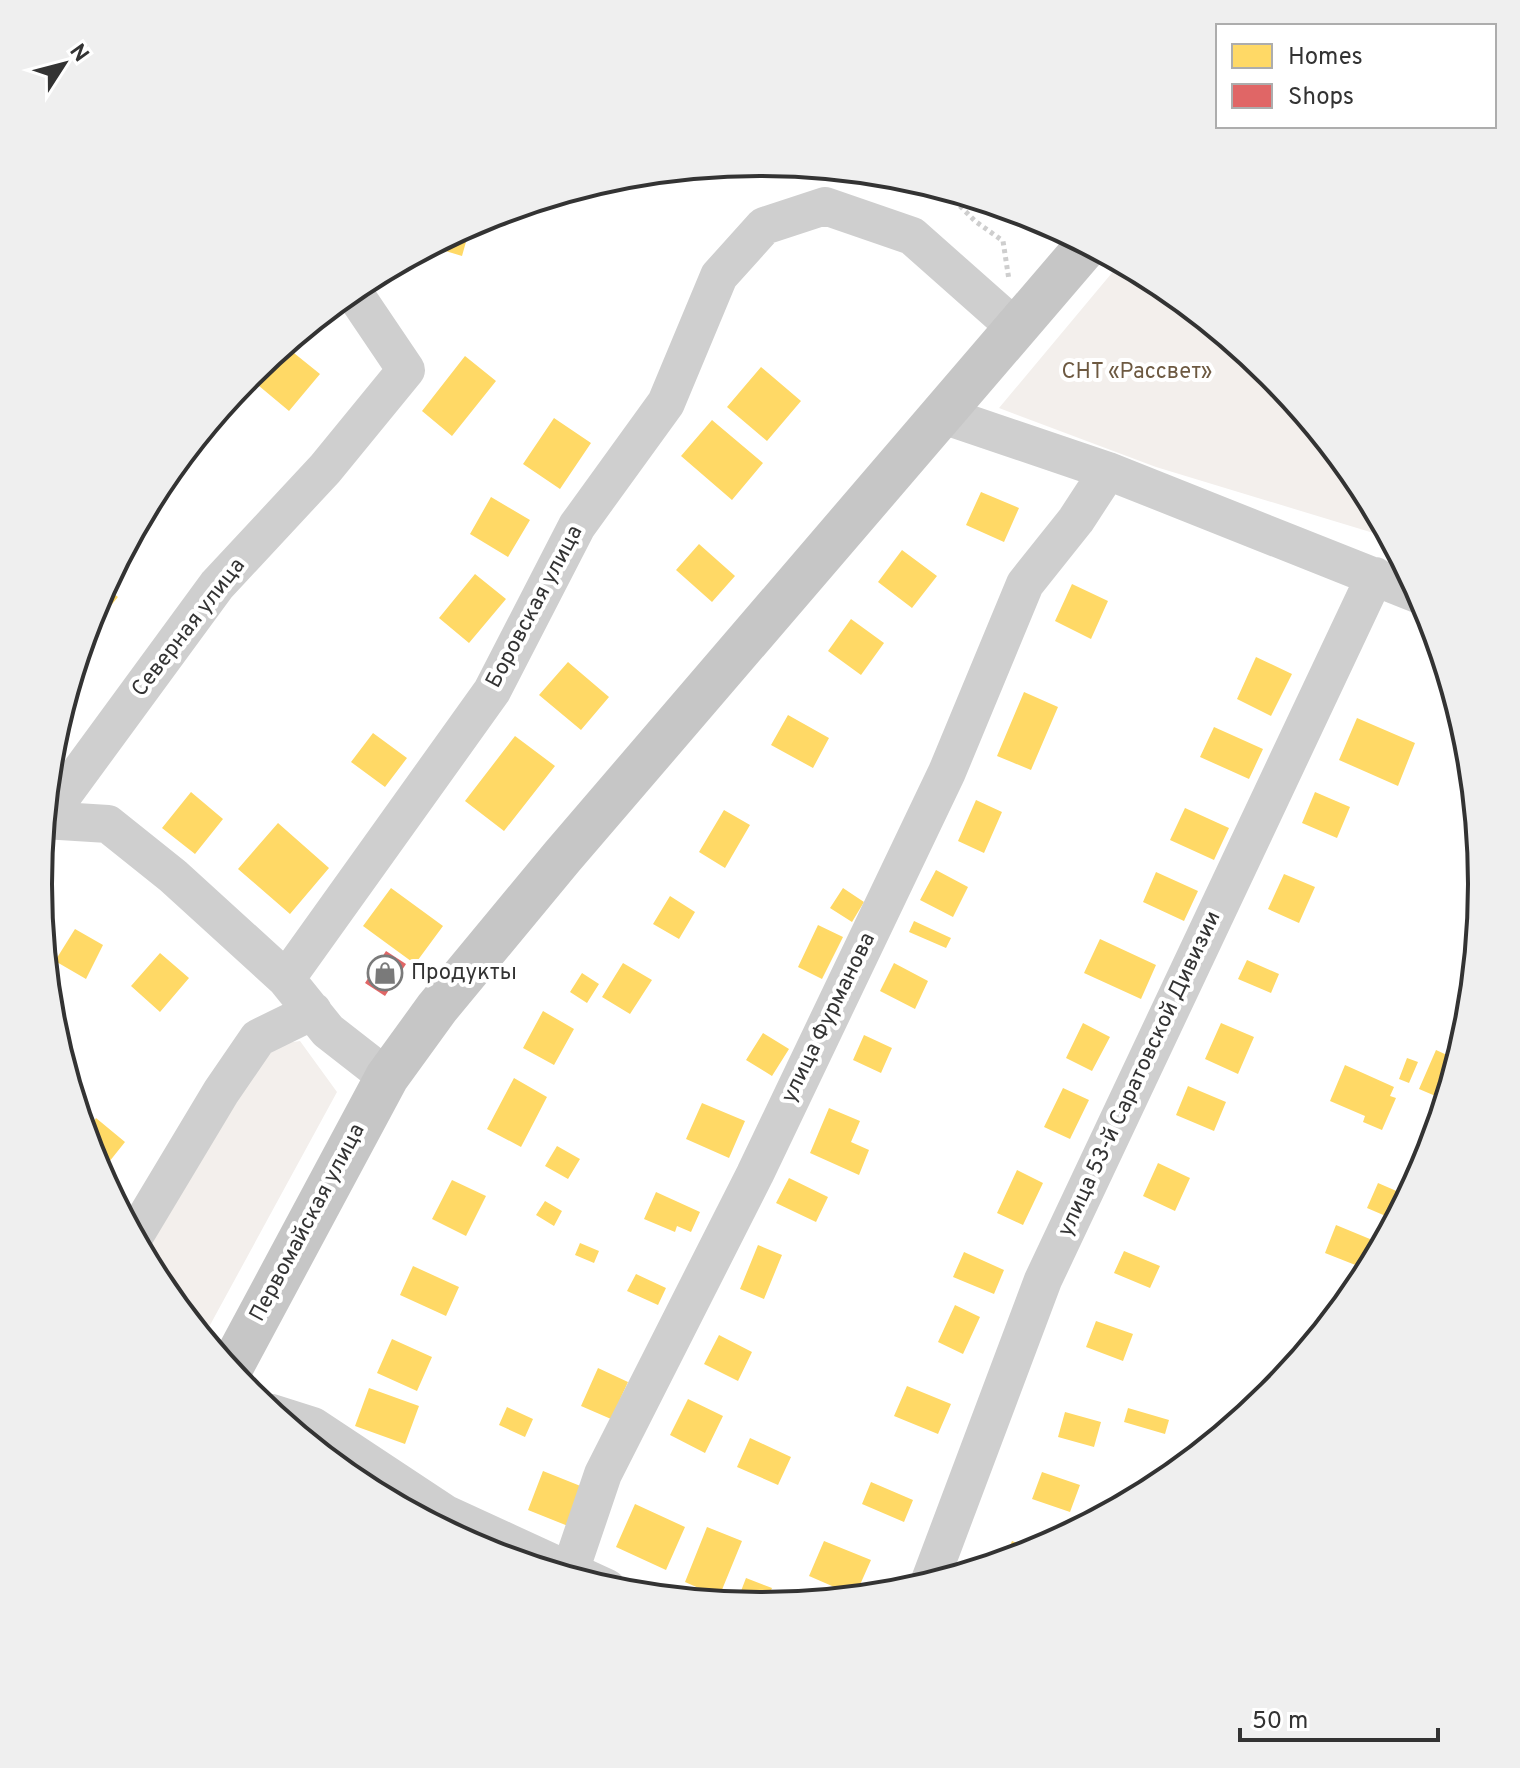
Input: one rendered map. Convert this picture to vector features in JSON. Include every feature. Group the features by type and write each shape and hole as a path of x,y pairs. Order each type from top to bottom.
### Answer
{"main road":[{"name":"Первомайская улица","path":"236,1359 387,1077 437,1008 562,857 1080,253"}],"street":[{"name":"Боровская улица","path":"286,979 492,691 577,526 666,403 719,276 764,226 825,206 912,236 1017,329"},
{"name":"Северная улица","path":"57,804 217,585 325,469 406,370 359,301"},
{"path":"940,414 1108,471 1403,588"},
{"name":"улица Фурманова","path":"572,1566 603,1474 755,1174 947,772 1025,584 1076,520 1108,471"},
{"name":"улица 53-й Саратовской Дивизии","path":"934,1570 1043,1280 1375,576"},
{"path":"56,821 108,824 173,876 286,979 328,1031 387,1077"},
{"path":"141,1226 221,1092 258,1038 313,1011"},
{"path":"300,1422 313,1426 446,1514 511,1546"}],"path":[{"path":"959,205 1003,241 1017,329"}],"green space":[{"name":"СНТ «Рассвет»","path":"1114,271 1191,322 1261,383 1322,453 1375,533 1156,467 999,408"},
{"path":"300,1041 337,1092 209,1328 147,1238 260,1047"}],"building: Homes":[{"path":"466,240 462,256 444,251"},
{"path":"293,352 320,374 289,411 257,385"},
{"path":"465,356 496,381 452,436 422,411"},
{"path":"761,367 801,401 767,441 727,407"},
{"path":"554,418 591,443 560,489 523,464"},
{"path":"712,420 763,463 732,500 681,456"},
{"path":"981,492 1019,508 1004,542 966,525"},
{"path":"491,497 530,520 508,557 470,534"},
{"path":"699,544 735,576 712,602 676,570"},
{"path":"902,550 937,576 912,608 878,582"},
{"path":"475,574 506,599 469,643 439,618"},
{"path":"1072,584 1108,601 1091,639 1055,621"},
{"path":"851,619 884,643 861,675 828,651"},
{"path":"1256,657 1292,674 1271,716 1237,699"},
{"path":"568,662 609,697 581,730 539,695"},
{"path":"1024,692 1058,707 1031,770 997,756"},
{"path":"788,715 829,738 813,768 771,745"},
{"path":"1357,718 1415,743 1398,786 1339,760"},
{"path":"1214,727 1263,749 1249,779 1200,757"},
{"path":"373,733 407,758 385,787 351,762"},
{"path":"515,736 555,766 504,831 465,801"},
{"path":"191,792 223,819 195,854 162,828"},
{"path":"1315,792 1350,807 1337,838 1302,823"},
{"path":"976,800 1002,812 984,853 958,841"},
{"path":"1185,808 1229,828 1214,860 1170,840"},
{"path":"724,810 750,825 725,868 699,852"},
{"path":"278,823 329,868 290,914 238,869"},
{"path":"936,870 968,887 953,917 920,900"},
{"path":"1156,872 1198,891 1184,921 1143,902"},
{"path":"1284,874 1315,887 1299,923 1268,909"},
{"path":"391,888 443,926 415,964 363,926"},
{"path":"843,888 864,902 852,922 830,908"},
{"path":"670,896 695,912 679,939 653,924"},
{"path":"914,921 951,938 946,948 909,932"},
{"path":"818,925 843,937 822,979 798,967"},
{"path":"75,929 103,945 86,979 57,962"},
{"path":"1100,939 1156,965 1141,999 1084,973"},
{"path":"160,953 189,978 160,1012 131,986"},
{"path":"1247,960 1279,974 1271,993 1238,979"},
{"path":"623,963 652,980 630,1014 602,997"},
{"path":"894,963 928,981 915,1009 880,991"},
{"path":"582,973 599,984 587,1003 570,992"},
{"path":"543,1011 574,1029 554,1065 523,1048"},
{"path":"1083,1023 1110,1037 1092,1071 1066,1058"},
{"path":"1221,1023 1254,1037 1238,1074 1205,1059"},
{"path":"763,1033 789,1049 772,1076 746,1060"},
{"path":"864,1035 892,1048 881,1073 853,1060"},
{"path":"1436,1050 1447,1055 1435,1096 1419,1089"},
{"path":"1407,1058 1418,1062 1409,1083 1399,1079"},
{"path":"1345,1065 1394,1087 1390,1096 1396,1098 1382,1130 1363,1122 1365,1116 1330,1101"},
{"path":"514,1078 547,1097 521,1147 487,1129"},
{"path":"1188,1086 1226,1102 1214,1131 1176,1115"},
{"path":"1063,1088 1089,1100 1070,1139 1044,1127"},
{"path":"702,1103 745,1121 729,1158 686,1139"},
{"path":"829,1108 860,1121 851,1142 869,1150 859,1175 810,1153"},
{"path":"96,1118 125,1142 109,1162 106,1155 94,1121"},
{"path":"557,1146 580,1159 568,1179 545,1166"},
{"path":"1158,1163 1190,1178 1175,1211 1143,1196"},
{"path":"1017,1170 1043,1183 1023,1225 997,1213"},
{"path":"789,1178 828,1197 816,1222 776,1203"},
{"path":"452,1180 486,1196 466,1236 432,1219"},
{"path":"1378,1183 1398,1191 1385,1216 1367,1208"},
{"path":"656,1192 700,1212 691,1232 677,1226 675,1232 644,1219"},
{"path":"545,1201 562,1211 554,1226 536,1215"},
{"path":"1336,1225 1372,1240 1356,1265 1325,1253"},
{"path":"580,1243 599,1251 594,1263 575,1255"},
{"path":"758,1245 782,1255 764,1299 740,1289"},
{"path":"1124,1251 1160,1266 1150,1288 1114,1273"},
{"path":"964,1252 1004,1270 994,1294 953,1277"},
{"path":"413,1266 459,1287 446,1316 400,1295"},
{"path":"636,1274 666,1288 658,1305 627,1291"},
{"path":"955,1305 980,1317 963,1354 938,1342"},
{"path":"1096,1321 1133,1334 1123,1361 1086,1347"},
{"path":"719,1335 752,1352 738,1381 704,1364"},
{"path":"392,1339 432,1357 417,1391 377,1373"},
{"path":"598,1368 628,1382 611,1419 581,1406"},
{"path":"907,1386 951,1404 938,1434 894,1416"},
{"path":"369,1388 419,1406 405,1444 355,1426"},
{"path":"688,1399 723,1416 705,1453 670,1435"},
{"path":"507,1407 533,1419 525,1437 499,1425"},
{"path":"1128,1408 1169,1420 1165,1434 1124,1422"},
{"path":"1065,1412 1101,1422 1094,1447 1058,1437"},
{"path":"750,1438 791,1457 778,1485 737,1467"},
{"path":"543,1471 583,1487 568,1526 528,1510"},
{"path":"1042,1472 1080,1485 1070,1512 1032,1499"},
{"path":"871,1482 913,1500 904,1522 862,1504"},
{"path":"635,1504 685,1527 666,1570 616,1547"},
{"path":"707,1527 742,1541 722,1590 700,1589 685,1582"},
{"path":"824,1541 871,1560 860,1585 835,1587 809,1576"},
{"path":"746,1578 772,1588 771,1592 741,1591"}],"building: Shops":[{"name":"Продукты","path":"386,951 406,964 385,996 365,983"}],"place":[{"name":"Продукты","path":"385,973"}]}
